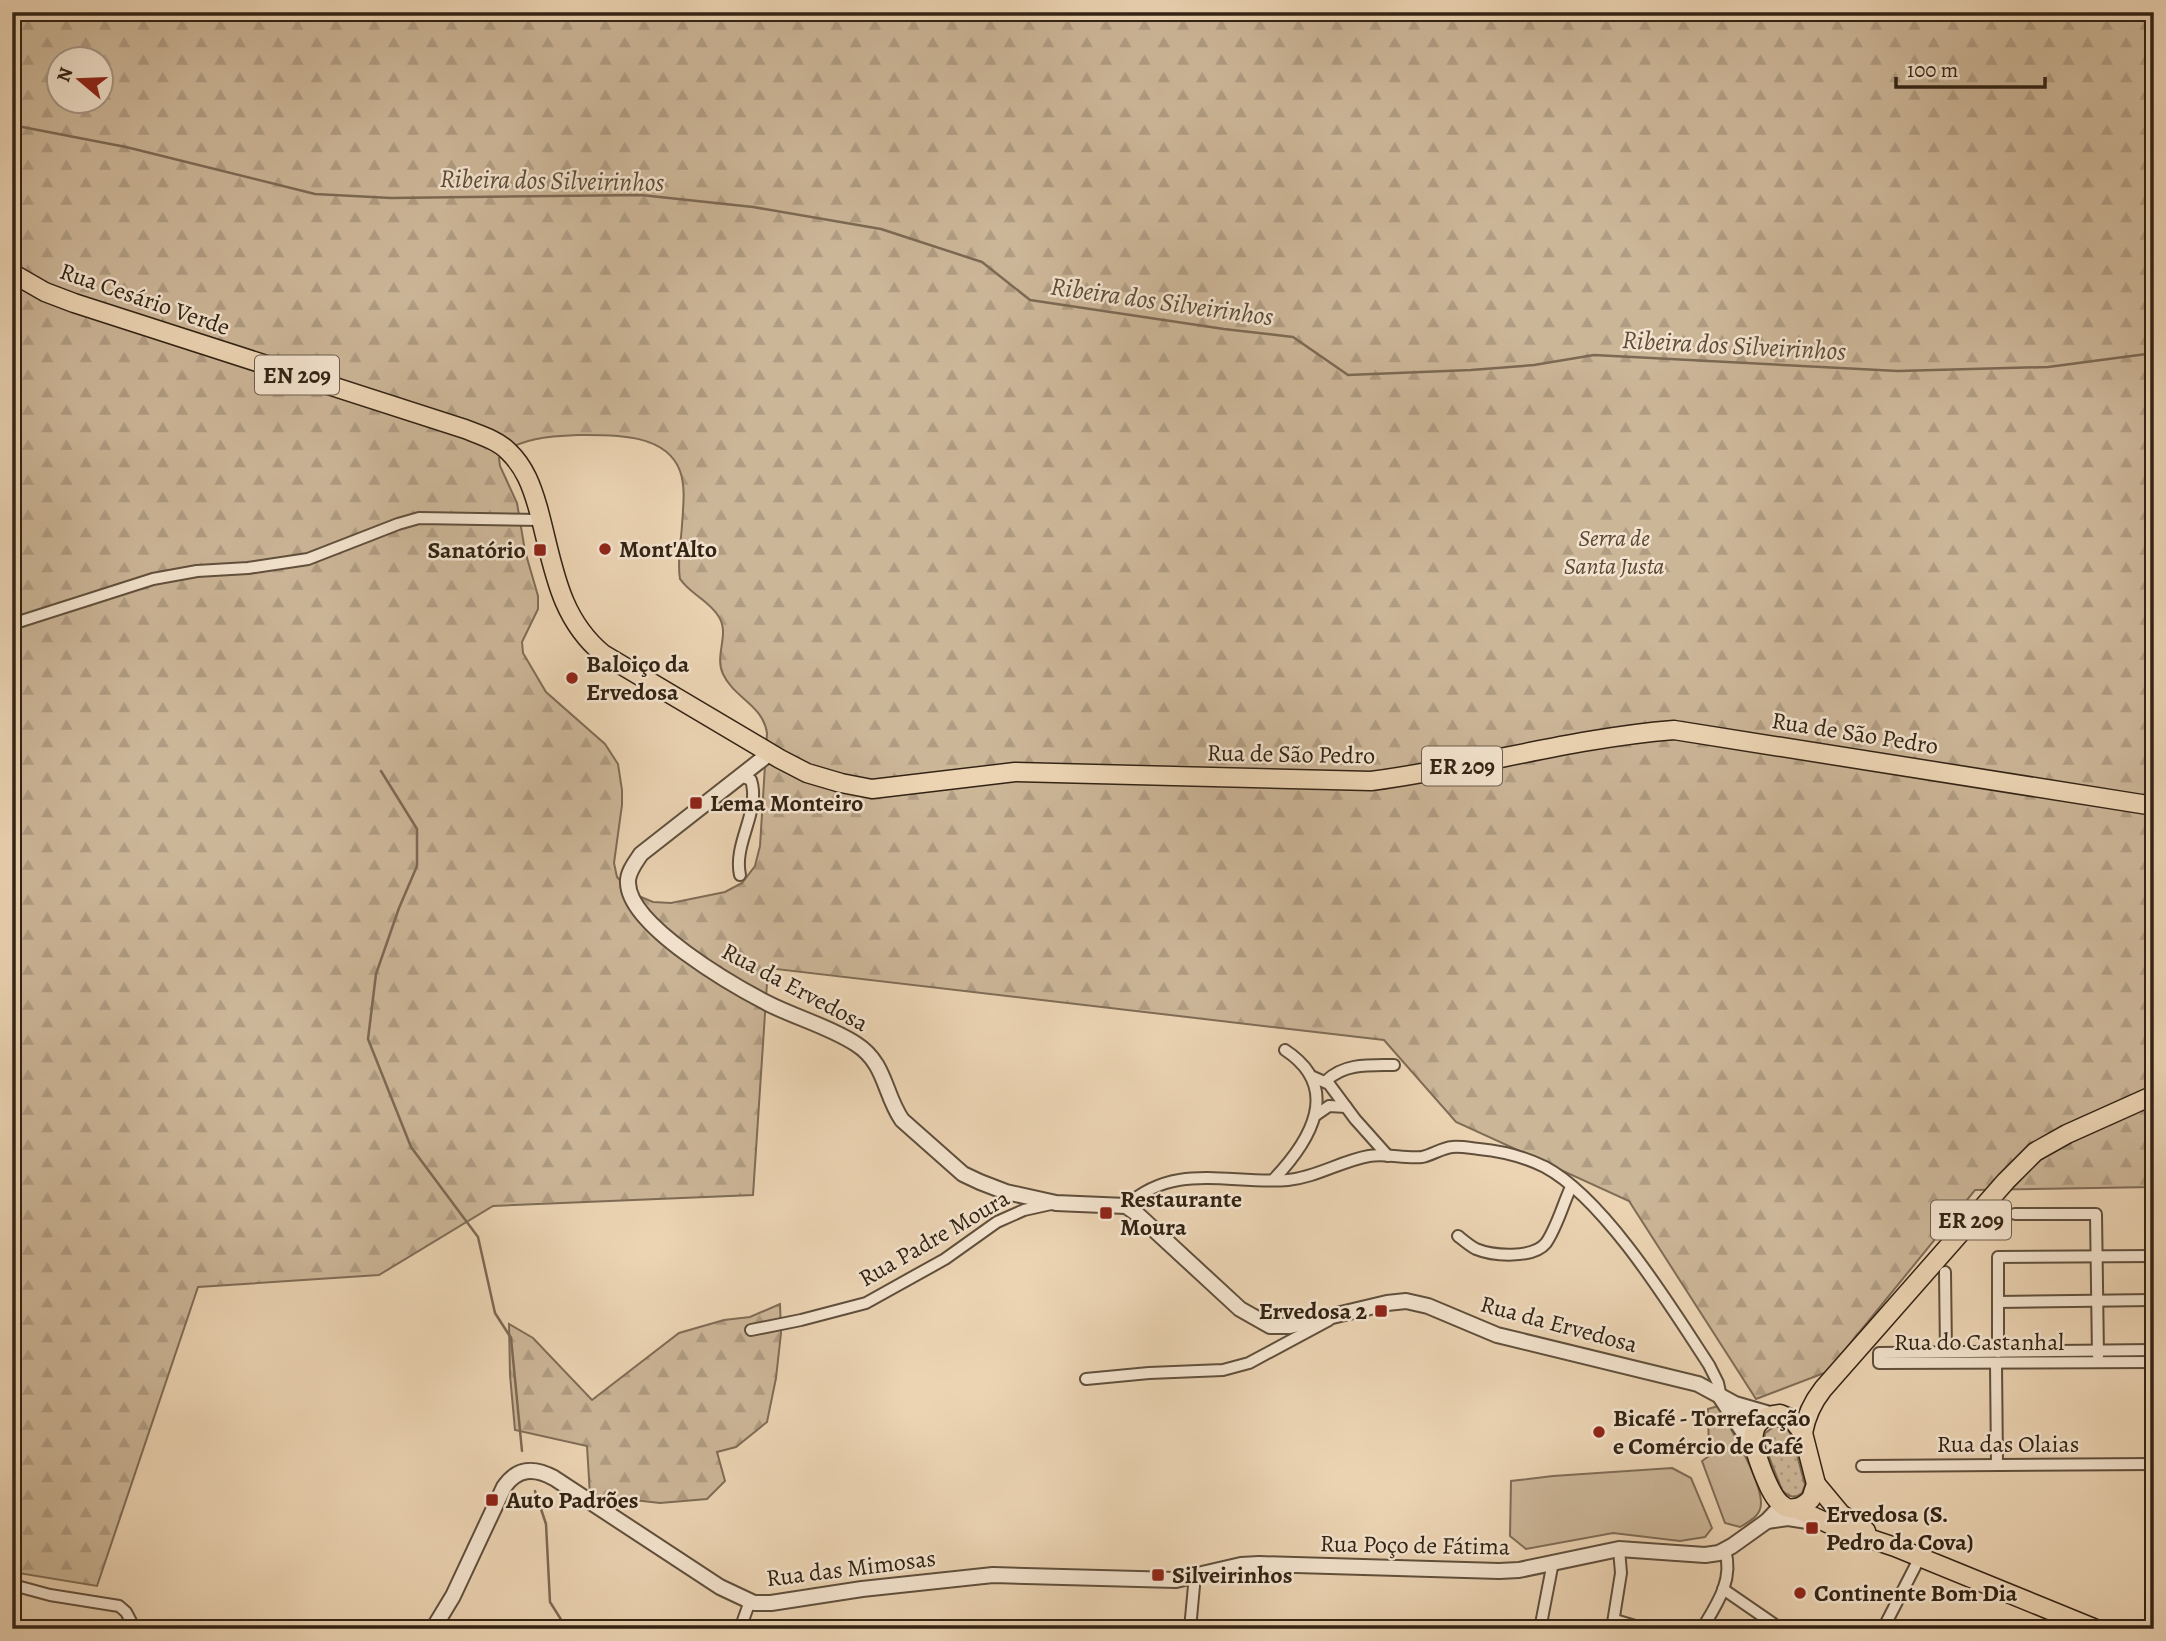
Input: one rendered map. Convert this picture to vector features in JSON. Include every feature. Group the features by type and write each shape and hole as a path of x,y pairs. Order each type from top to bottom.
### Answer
{"main road":[{"name":"Rua Cesário Verde","path":"12,273 45,292 74,303 488,438 507,450 521,465 532,485 541,520"},
{"name":"Rua de São Pedro","path":"541,520 565,605 587,640 603,654 807,773 872,789 1015,772 1371,782 1422,775 1626,735 1674,730 2154,806"},
{"name":"ER 209","path":"1803,1433 1809,1410 1823,1389 2006,1181 2035,1152 2067,1134 2154,1095"},
{"name":"ER 209","path":"1753,1447 1756,1427 1765,1419 1779,1416 1823,1389"},
{"path":"1779,1416 1798,1425 1803,1433 1816,1484 1842,1514 1895,1547"},
{"path":"1753,1447 1773,1497 1789,1506 1838,1528 1895,1547 2096,1629"},
{"path":"1789,1506 1807,1503 1816,1484"}],"street":[{"path":"12,624 153,579 197,571 248,568 308,559 398,523 419,518 541,520"},
{"name":"Rua da Ervedosa","path":"765,749 741,776 641,854 628,881 630,896 640,912 657,930 719,975 771,1004 856,1044 872,1056 882,1072 894,1109 902,1120 963,1174 1006,1192 1056,1203 1126,1206 1240,1309 1270,1326 1290,1326 1406,1301 1440,1311 1497,1335 1698,1384 1721,1397 1779,1416"},
{"path":"740,875 737,862 752,802 753,783 741,776"},
{"path":"1285,1050 1296,1057 1313,1077 1326,1081 1388,1157"},
{"path":"1326,1081 1345,1067 1394,1065"},
{"path":"1274,1180 1307,1138 1316,1115 1313,1077"},
{"path":"1316,1115 1329,1106 1346,1107"},
{"path":"1126,1206 1138,1195 1190,1177 1274,1180 1313,1175 1370,1156 1423,1156 1452,1146 1490,1150 1544,1167 1571,1186 1605,1218 1640,1264 1709,1365 1718,1383 1721,1397 1753,1447"},
{"path":"1458,1236 1477,1249 1490,1252 1526,1253 1538,1249 1545,1244 1571,1186"},
{"name":"Rua Padre Moura","path":"751,1330 866,1303 945,1259 997,1222 1024,1210 1056,1203"},
{"path":"2015,1214 2096,1214 2098,1356"},
{"path":"1997,1465 1998,1257 2154,1256"},
{"path":"1945,1272 1946,1352"},
{"path":"1998,1302 2154,1300"},
{"path":"1086,1379 1223,1370 1249,1363 1272,1352 1338,1315"},
{"name":"Rua do Castanhal","path":"1997,1357 1946,1352 1879,1353 1879,1363 1997,1357 2098,1356 2154,1350"},
{"name":"Rua do Castanhal","path":"2098,1356 2154,1362"},
{"name":"Rua das Olaias","path":"1862,1466 2154,1464"},
{"name":"Rua das Mimosas","path":"433,1629 453,1596 503,1488 509,1479 523,1471 533,1471 554,1478 720,1587 750,1601 771,1603 862,1589 993,1575 1171,1580 1195,1575"},
{"path":"1753,1531 1764,1512 1767,1482"},
{"name":"Rua Poço de Fátima","path":"1195,1575 1241,1565 1519,1570 1619,1549 1705,1555 1725,1550 1789,1506"},
{"path":"1767,1521 1788,1518 1838,1528"},
{"path":"1619,1549 1620,1573 1614,1625 1645,1629"},
{"path":"1702,1629 1727,1581 1729,1563 1725,1550"},
{"path":"1883,1629 1920,1557"},
{"path":"1540,1629 1553,1562"},
{"path":"1190,1629 1195,1575"},
{"path":"13,1585 50,1595 119,1606 126,1612 135,1629"},
{"path":"1723,1590 1781,1629"},
{"path":"740,1629 750,1601"}],"green space":[{"name":"Serra de Santa Justa","path":"12,12 2154,12 2154,1187 1975,1190 1827,1372 1756,1399 1629,1201 1456,1122 1384,1040 768,968 753,1195 493,1206 379,1275 198,1287 97,1586 12,1572","holes":["608,435 651,443 663,449 680,471 684,491 680,579 711,606 719,617 723,631 720,660 723,674 760,715 767,733 760,846 755,866 742,883 725,892 671,903 653,902 641,897 617,877 614,863 622,805 618,764 605,744 546,692 523,653 522,642 538,609 538,596 525,551 517,503 499,458 515,446 548,437"]},
{"path":"780,1304 781,1333 767,1422 736,1447 717,1452 725,1481 707,1499 660,1503 590,1495 587,1446 515,1430 509,1324 533,1338 592,1400 679,1333 724,1320 750,1317"},
{"path":"1718,1406 1744,1454 1760,1493 1759,1511 1754,1518 1740,1527 1725,1523 1702,1461 1709,1456 1708,1409"},
{"path":"1775,1426 1786,1428 1792,1436 1805,1485 1802,1493 1794,1497 1782,1490 1764,1444 1765,1433"},
{"path":"1672,1468 1691,1478 1712,1528 1705,1537 1680,1541 1613,1533 1526,1549 1510,1536 1511,1481"}],"waterway":[{"name":"Ribeira dos Silveirinhos","path":"12,125 126,147 315,194 391,198 641,195 753,207 881,229 982,262 1030,300 1293,337 1348,375 1534,365 1594,355 1898,371 2048,367 2154,353"},
{"path":"381,771 417,829 417,866 376,974 368,1039 411,1147 478,1237 495,1313 511,1338 522,1451"},
{"path":"535,1491 546,1524 550,1602 567,1629"}],"place":[{"name":"Mont'Alto","path":"605,549"},
{"name":"Sanatório","path":"540,550"},
{"name":"Baloiço da Ervedosa","path":"572,678"},
{"name":"Lema Monteiro","path":"696,803"},
{"name":"Restaurante Moura","path":"1106,1213"},
{"name":"Ervedosa 2","path":"1381,1311"},
{"name":"Bicafé - Torrefacção e Comércio de Café","path":"1599,1432"},
{"name":"Auto Padrões","path":"492,1500"},
{"name":"Ervedosa (S. Pedro da Cova)","path":"1812,1528"},
{"name":"Silveirinhos","path":"1158,1575"},
{"name":"Continente Bom Dia","path":"1800,1593"}]}
